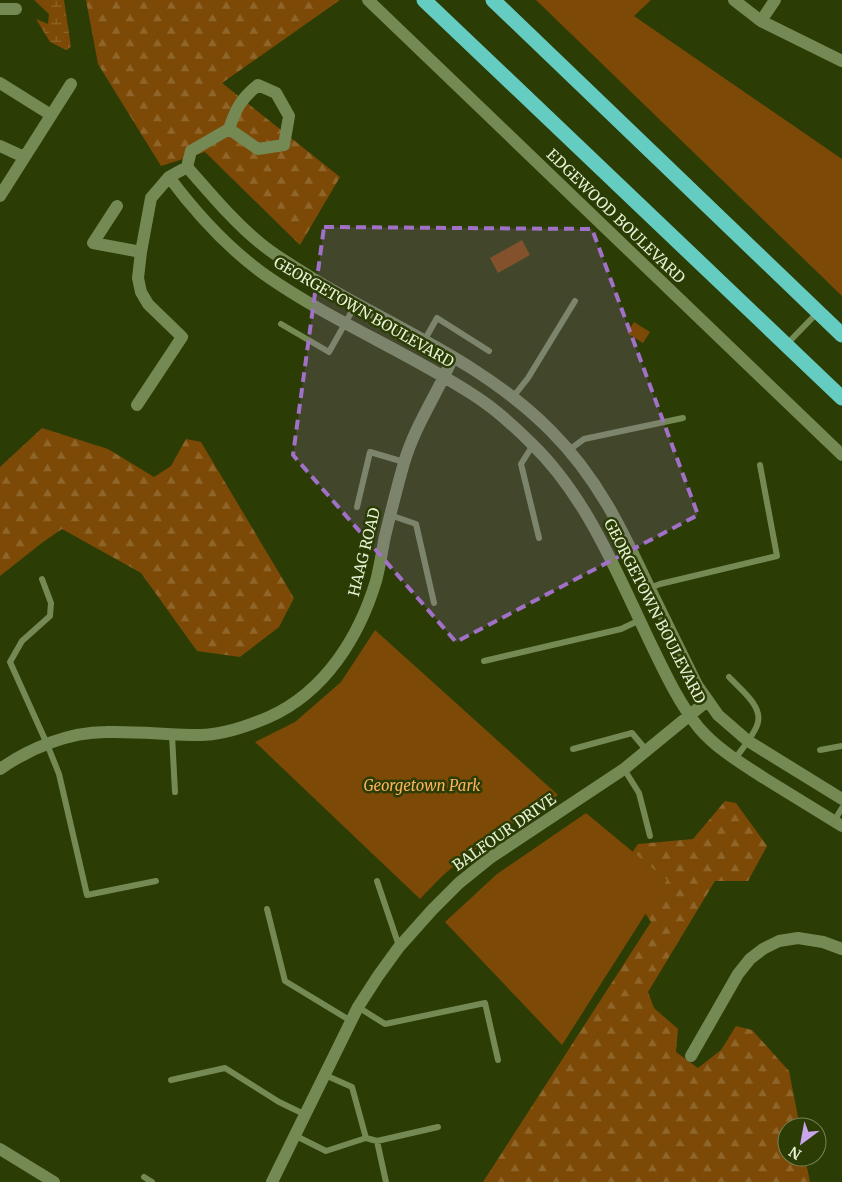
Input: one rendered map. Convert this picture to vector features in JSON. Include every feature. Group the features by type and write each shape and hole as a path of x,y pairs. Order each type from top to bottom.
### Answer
{"highway":[{"path":"424,0 842,398"},
{"path":"494,0 842,335"}],"street":[{"name":"EDGEWOOD BOULEVARD","path":"368,0 842,455"},
{"path":"734,0 761,21 842,61"},
{"path":"761,21 775,0"},
{"path":"0,9 16,10"},
{"path":"0,84 51,115"},
{"path":"0,196 71,84"},
{"path":"137,405 182,337 148,304 138,278 151,198 169,177 187,167 191,152 229,128 234,112 245,96 258,85 276,93 289,116 284,145 258,149 229,128"},
{"path":"0,146 24,157"},
{"name":"GEORGETOWN BOULEVARD","path":"187,167 225,210 260,243 291,265 356,304 453,357 513,397 551,430 569,450 608,503 697,685 707,701 732,728 748,741 842,799"},
{"name":"GEORGETOWN BOULEVARD","path":"169,177 191,206 221,238 271,279 346,324 473,394 506,418 560,475 580,502 596,529 670,683 701,731 735,759 838,824"},
{"path":"117,206 92,243 141,252"},
{"path":"247,261 260,243"},
{"name":"HAAG ROAD","path":"0,769 14,759 47,744 79,735 104,732 203,735 231,731 256,723 281,711 304,695 324,677 340,658 366,608 376,580 404,462 418,427 445,378 453,357"},
{"name":"BALFOUR DRIVE","path":"272,1182 358,1007 399,947 452,890 490,858 624,769 707,701"},
{"path":"691,1056 738,974 750,959 762,949 779,941 798,938 823,942 842,949"},
{"path":"0,1148 54,1182"}],"lane":[{"path":"513,397 528,378 575,301"},
{"path":"281,324 329,352 356,304"},
{"path":"787,344 818,312"},
{"path":"424,341 437,318 489,350"},
{"path":"569,450 584,439 683,418"},
{"path":"533,445 521,464 539,538"},
{"path":"357,507 370,452 404,462"},
{"path":"650,588 777,556 760,465"},
{"path":"390,515 416,524 434,603"},
{"path":"42,579 51,603 50,616 22,641 10,662 59,774 87,895 156,881"},
{"path":"484,661 621,629 640,620"},
{"path":"729,677 754,704 758,713 758,723 735,759"},
{"path":"573,749 632,733 647,751"},
{"path":"172,734 175,792"},
{"path":"820,750 842,746"},
{"path":"624,769 639,793 650,836"},
{"path":"838,824 842,808"},
{"path":"377,881 399,947"},
{"path":"267,909 285,981 351,1021"},
{"path":"358,1007 385,1024 485,1002 498,1060"},
{"path":"171,1080 225,1068 278,1102 306,1116"},
{"path":"325,1074 352,1087 366,1138"},
{"path":"296,1136 326,1151 366,1138 377,1141 438,1127"},
{"path":"377,1141 386,1182"},
{"path":"144,1177 152,1182"}],"highlighted area":[{"path":"324,227 592,229 698,515 456,642 293,455"}],"green space":[{"path":"34,0 64,0 71,47 66,50 50,42 36,19 48,24 49,14"},
{"path":"86,0 340,0 222,83 340,177 300,245 205,152 161,166 98,64"},
{"path":"536,0 651,0 634,16 842,159 842,296"},
{"path":"522,240 530,255 498,273 490,258"},
{"path":"634,322 650,332 643,343 627,333"},
{"path":"42,428 108,449 154,477 171,466 186,439 201,442 294,598 279,627 240,657 197,651 141,573 62,529 0,576 0,467"},
{"name":"Georgetown Park","path":"375,630 558,795 478,847 444,874 420,899 255,742 295,722 341,682"},
{"path":"725,801 736,803 767,846 748,881 715,881 648,992 654,1008 678,1029 676,1052 698,1068 721,1050 736,1026 752,1030 789,1071 798,1117 777,1117 777,1167 807,1167 810,1182 483,1182 651,922 618,873 638,844 693,839"},
{"path":"586,813 667,880 562,1045 445,922 497,874"}]}
